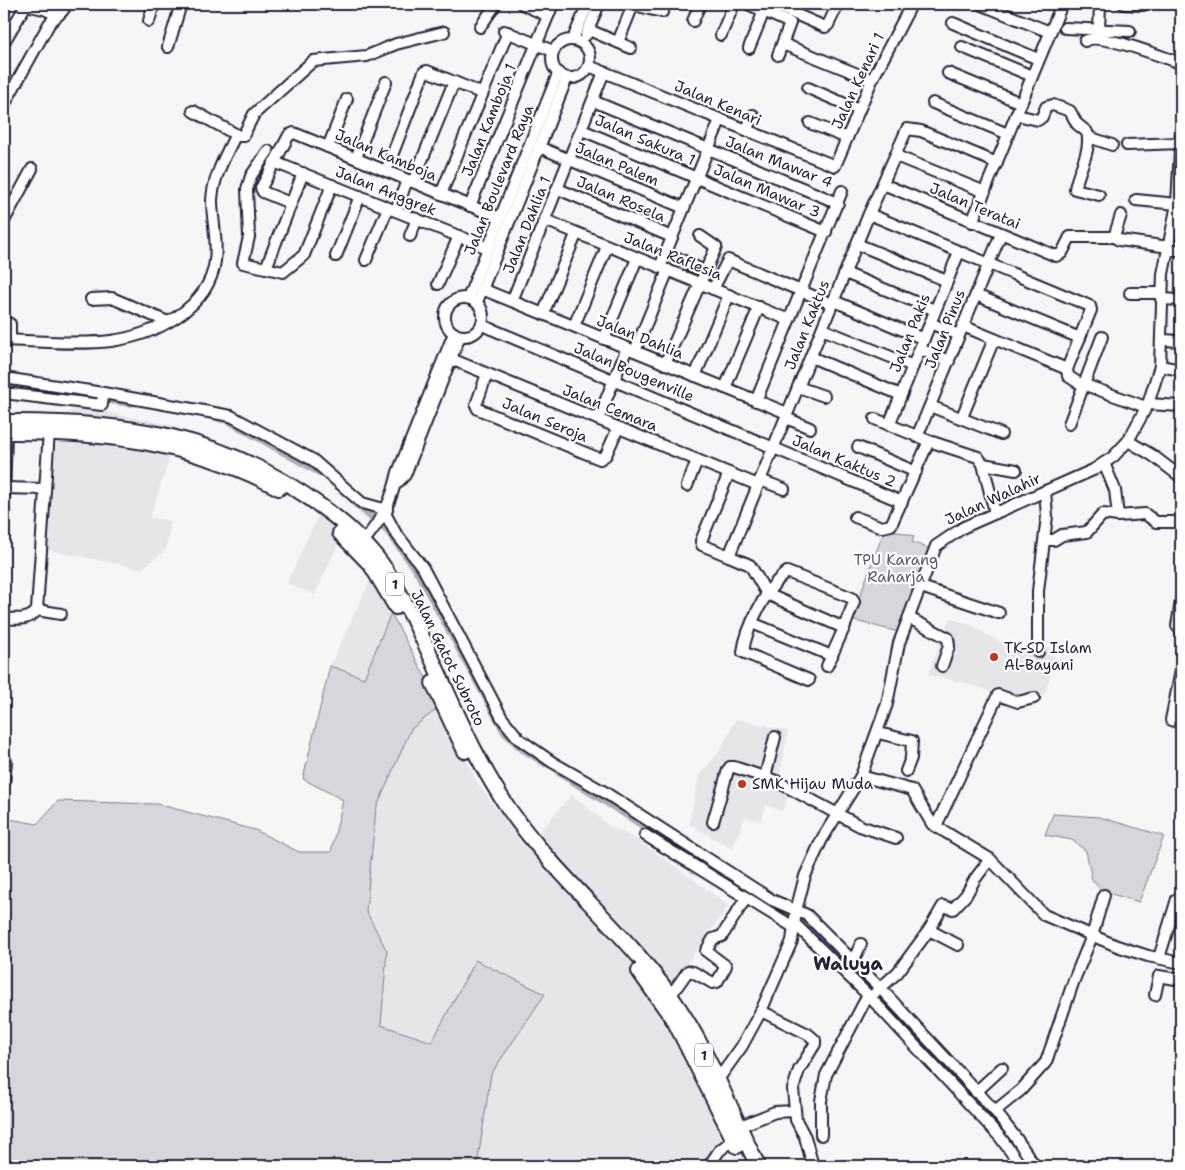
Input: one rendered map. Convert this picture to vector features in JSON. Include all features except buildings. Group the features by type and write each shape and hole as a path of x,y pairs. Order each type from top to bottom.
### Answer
{"highway":[{"name":"Jalan Gatot Subroto","path":"4,428 53,422 128,428 179,438 232,454 292,484 364,541 393,581 480,761 508,808 538,848 632,956"},
{"name":"Jalan Gatot Subroto","path":"4,428 94,434 149,442 230,465 286,492 326,520 371,565 384,586 413,640 453,728 501,813 531,854 632,956"},
{"name":"1","path":"632,956 670,995 717,1081 748,1166"},
{"name":"1","path":"632,956 672,1017 736,1133 758,1166"}],"street":[{"path":"4,105 49,24 57,15 63,12 66,4"},
{"path":"148,21 154,4"},
{"path":"168,47 180,4"},
{"path":"480,27 496,4"},
{"path":"522,4 548,16"},
{"name":"Jalan Kamboja 1","path":"470,206 553,4"},
{"path":"577,41 588,4"},
{"path":"577,41 588,49 590,57 589,66 584,73 576,78 563,76 553,67 551,59 553,51 558,44 577,41 589,30 599,4"},
{"path":"618,42 634,6 662,12 666,4"},
{"path":"693,21 700,4"},
{"path":"721,35 734,4"},
{"path":"748,4 768,7 819,26 828,25 837,4"},
{"path":"980,4 1050,32"},
{"path":"1098,30 1100,4"},
{"path":"1124,4 1143,5"},
{"path":"4,42 26,5 33,5 57,15"},
{"path":"972,222 1062,5"},
{"path":"768,7 790,23 778,55"},
{"path":"749,48 768,7"},
{"name":"Jalan Kenari 1","path":"835,166 872,80 909,8"},
{"path":"953,23 1038,59"},
{"path":"1065,28 1130,31"},
{"path":"589,30 631,48"},
{"path":"193,111 243,136 254,114 313,61 367,56 396,44 444,32"},
{"path":"441,194 506,32 553,51"},
{"path":"1085,41 1091,38 1109,41 1181,63"},
{"path":"783,44 872,80"},
{"path":"962,47 1032,76"},
{"name":"Jalan Kenari","path":"589,66 835,166"},
{"path":"386,171 424,72 481,94"},
{"name":"Jalan Dahlia 1","path":"512,301 604,72"},
{"path":"948,73 1021,103"},
{"name":"Jalan Boulevard Raya","path":"472,300 482,289 539,147 563,76"},
{"name":"Jalan Boulevard Raya","path":"472,300 488,248 500,218 563,76"},
{"path":"356,158 386,82"},
{"path":"366,260 392,209 410,181 454,82"},
{"path":"808,88 859,110"},
{"path":"328,147 347,99"},
{"name":"Jalan Mawar 4","path":"593,101 838,202"},
{"path":"933,103 1008,134"},
{"path":"1017,115 1038,120 1042,117 1046,107 1050,105 1066,108 1077,124 1088,132 1089,137 1075,189 1099,195"},
{"path":"746,131 753,115"},
{"path":"598,419 614,380 631,350 664,268 672,238 720,120"},
{"path":"810,123 848,138"},
{"name":"Jalan Kaktus","path":"729,556 869,214 907,129 921,131 997,162"},
{"name":"Jalan Sakura 1","path":"582,130 697,178"},
{"name":"Jalan Walahir","path":"717,1081 742,1046 786,956 806,876 822,839 861,776 887,704 894,660 933,553 941,541 964,527 1093,470 1104,463 1128,442 1147,405 1160,366 1163,340 1161,296 1163,274 1177,204 1181,132"},
{"name":"Jalan Kamboja","path":"274,162 291,133 500,218"},
{"path":"6,322 10,324 7,340 109,341 132,336 168,322 192,306 203,293 213,271 216,247 212,203 214,184 236,134"},
{"path":"1089,137 1112,145"},
{"path":"1127,146 1180,143"},
{"name":"Jalan Palem","path":"539,147 684,208"},
{"path":"268,151 251,176 247,189 249,237 243,263 284,272 304,254 332,185"},
{"path":"896,156 985,192"},
{"path":"274,162 261,190 290,203"},
{"name":"Jalan Anggrek","path":"274,162 488,248"},
{"path":"4,220 32,169"},
{"path":"266,268 303,174"},
{"name":"Jalan Mawar 3","path":"697,178 826,232"},
{"name":"Jalan Teratai","path":"883,184 1056,256 1062,253 1070,237 1114,236"},
{"name":"Jalan Rosela","path":"558,189 672,238"},
{"path":"756,400 842,191"},
{"path":"336,256 360,196"},
{"path":"1136,200 1177,204"},
{"path":"869,214 1090,306 1080,338 1067,369"},
{"path":"1121,215 1114,236 1119,240 1181,250"},
{"path":"410,236 417,219"},
{"name":"Jalan Raflesia","path":"546,220 789,320"},
{"name":"Jalan Pinus","path":"918,437 1001,234"},
{"path":"438,284 459,236"},
{"path":"665,364 698,283 716,246 700,236"},
{"path":"543,314 575,237"},
{"path":"857,244 947,281"},
{"path":"574,326 606,249"},
{"name":"Jalan Pakis","path":"889,425 959,252"},
{"path":"674,256 704,270"},
{"path":"713,288 728,260 924,339"},
{"path":"604,339 636,261"},
{"path":"845,273 936,310"},
{"name":"Jalan Dahlia","path":"482,289 756,400 810,428"},
{"path":"1130,293 1181,300"},
{"path":"695,376 729,295"},
{"path":"976,296 1080,338"},
{"path":"91,299 107,297 118,300 168,322"},
{"path":"459,298 472,300 482,308 484,317 482,325 477,332 469,336 457,335 448,327 445,318 446,310 451,303 459,298"},
{"path":"725,388 759,307"},
{"path":"930,323 994,339 1067,369 1072,379 1083,385 1147,405 1181,406"},
{"name":"Jalan Bougenville","path":"482,325 774,448"},
{"path":"822,329 913,366"},
{"path":"396,484 405,475 451,359 457,335"},
{"path":"364,541 385,514 399,470 457,335"},
{"path":"1069,424 1102,337"},
{"path":"962,417 994,339"},
{"path":"1163,340 1181,341"},
{"path":"920,349 949,361"},
{"path":"811,357 901,395"},
{"name":"Jalan Cemara","path":"451,359 729,473 784,489"},
{"path":"1160,366 1181,370"},
{"name":"Jalan Seroja","path":"487,374 476,405 478,409 600,459 606,455 618,428"},
{"path":"4,378 103,398 231,416 313,460 362,503 385,514 395,532 423,568 502,718 515,736 552,762 595,787 739,887 796,920 995,1111 1035,1166"},
{"path":"798,386 824,396"},
{"path":"4,393 103,398"},
{"path":"930,406 962,417 1001,434"},
{"path":"875,419 918,437 978,457 984,464 995,513"},
{"path":"4,428 4,496"},
{"path":"4,618 24,619 34,614 37,610 49,432"},
{"path":"855,517 882,527 891,525 929,441"},
{"path":"1128,442 1152,455 1181,477"},
{"path":"858,447 916,472"},
{"name":"Jalan Kaktus 2","path":"774,448 902,502"},
{"path":"687,486 697,460"},
{"path":"1104,463 1115,490 1118,516"},
{"path":"984,464 1016,470"},
{"path":"729,473 701,541 702,545 750,565 767,594 844,628"},
{"path":"4,488 45,490"},
{"path":"1038,652 1038,591 1047,516 1045,491"},
{"path":"1045,540 1054,540 1062,535 1087,532 1103,514 1118,516 1145,514 1156,522 1181,522"},
{"path":"752,623 830,661 854,602 852,598 787,572 767,594 752,623 743,650 744,653 809,680"},
{"path":"921,587 999,613"},
{"path":"1181,601 1177,626 1181,630"},
{"path":"37,610 61,614"},
{"path":"909,618 948,638 949,646 942,666"},
{"path":"1181,671 1179,692 1171,720 1181,723"},
{"path":"936,826 998,695 1018,702 1034,698"},
{"path":"878,733 912,741 911,758 906,771"},
{"path":"765,777 775,737"},
{"path":"4,758 6,762 4,783"},
{"path":"713,822 730,767 765,777 839,813 860,826 896,838"},
{"path":"861,776 912,790 917,796 926,817 936,826 990,859 1044,915 1092,936 1159,958 1181,963"},
{"path":"645,835 739,887 746,898 769,906 796,920"},
{"path":"821,1135 821,1101 826,1075 873,995 898,972 929,930 943,906 953,910 962,901 990,859"},
{"path":"995,1111 1021,1090 1046,1062 1074,980 1092,936 1104,896"},
{"path":"1159,958 1177,898 1181,896"},
{"path":"670,995 688,971 714,984 717,982 726,966 706,951 713,939 722,936 746,898"},
{"path":"796,920 807,915 853,960 873,995 1000,1137 1021,1166"},
{"path":"929,930 958,945"},
{"path":"853,960 861,944"},
{"path":"1155,994 1159,976 1181,980"},
{"path":"760,1011 808,1034 815,1040 815,1044 799,1070 793,1089 795,1111 800,1129 808,1145 813,1166"},
{"path":"976,1092 1002,1068"},
{"path":"709,1166 719,1151 736,1133 764,1115 795,1111"}],"shaded area":[{"path":"82,407 180,427 150,517 171,521 166,550 142,569 48,550 58,416"},
{"path":"318,515 343,533 315,595 287,583"},
{"path":"375,569 400,597 391,613 364,678 330,666"},
{"name":"TK-SD Islam Al-Bayani","path":"950,618 971,625 1008,647 1054,648 1053,667 1045,694 1017,703 970,684 928,675"},
{"path":"441,706 478,784 526,848 572,794 608,825 639,841 729,905 661,1000 732,1135 710,1153 708,1166 477,1166 491,1074 545,994 432,1042 381,1025 387,951 366,911 376,809 411,729"},
{"name":"SMK Hijau Muda","path":"736,719 788,731 779,782 793,786 782,811 766,805 761,821 745,817 732,849 689,824 699,776 720,750"}],"green space":[{"name":"TPU Karang Raharja","path":"885,528 914,536 912,542 930,549 899,632 851,620"},
{"path":"391,613 441,706 411,729 376,809 366,911 387,951 381,1025 432,1042 475,960 545,994 491,1074 477,1166 4,1166 4,818 37,824 58,801 157,804 255,830 299,852 331,852 343,800 303,779 330,666 364,678"},
{"path":"1053,814 1099,817 1164,836 1139,902 1101,891 1092,879 1086,851 1072,840 1045,835"}],"waterway":[{"path":"4,385 131,403"},
{"path":"219,418 228,420 323,474"},
{"path":"354,502 388,531 416,569 505,732 523,749 545,763"},
{"path":"559,772 757,897 783,912 804,919 988,1112 1009,1137 1028,1166"}],"place":[{"name":"TK-SD Islam Al-Bayani","path":"994,657"},
{"name":"SMK Hijau Muda","path":"742,784"}],"district":[{"name":"Waluya","path":"848,964"}]}
